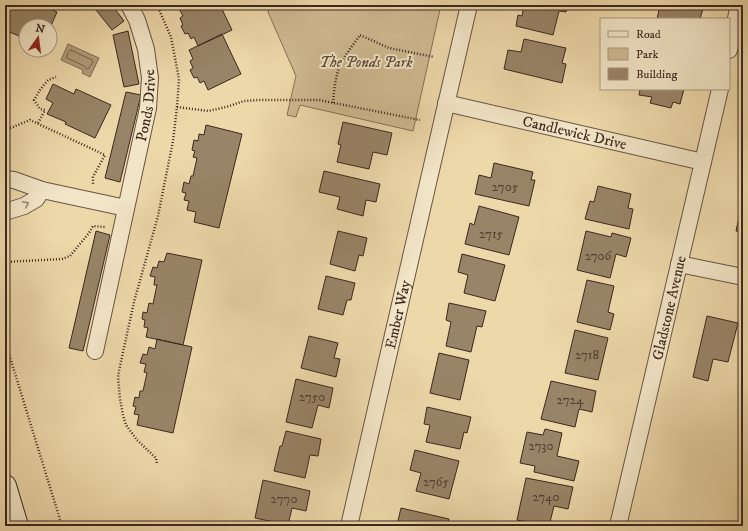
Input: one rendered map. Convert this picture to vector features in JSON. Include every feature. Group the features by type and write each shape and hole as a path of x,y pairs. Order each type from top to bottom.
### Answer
{"main road":[{"path":"5,486 17,526"}],"street":[{"name":"Ponds Drive","path":"95,350 148,108 150,78 146,49 137,20 129,5"},
{"name":"Ember Way","path":"349,526 469,5"},
{"path":"730,46 740,5"},
{"name":"Gladstone Avenue","path":"618,526 720,90"},
{"name":"Candlewick Drive","path":"446,103 703,162"},
{"path":"5,179 14,180 42,190 126,208"},
{"path":"5,212 24,206 36,199 42,190"},
{"path":"679,264 743,277"}],"path":[{"path":"157,5 171,37 179,79 178,107 173,141 158,216 134,302 118,377 120,399 126,425 137,440 156,458 157,464"},
{"path":"333,103 335,83 340,67 348,51 360,35 389,48 434,57"},
{"path":"38,123 45,110 40,109 34,100 48,80 56,77"},
{"path":"178,107 208,111 244,101 319,100 420,120"},
{"path":"5,135 8,129 30,120 105,155 93,177 93,186"},
{"path":"5,262 62,259 70,256 89,234 93,226 106,228"},
{"path":"5,341 62,526"}],"green space":[{"name":"The Ponds Park","path":"270,5 441,5 413,131 300,105 296,117 287,115 296,76 268,12"}],"water":[{"path":"68,44 99,58 90,77 82,73 83,70 61,60"}],"building":[{"path":"5,5 49,5 48,8 57,12 54,18 18,18 18,36 5,30"},
{"path":"92,5 112,5 124,21 112,30"},
{"path":"177,5 220,5 232,30 198,46 194,37 191,39 188,33 185,34 181,26 183,25 180,18 183,16"},
{"path":"524,5 568,5 566,12 559,11 553,35 516,26 518,15 522,16"},
{"path":"660,5 704,5 700,18 657,18"},
{"path":"128,31 139,84 124,87 113,35"},
{"path":"222,34 241,74 208,90 204,81 200,83 197,77 194,78 190,70 193,68 190,61 193,59 189,50"},
{"path":"524,39 566,48 562,63 566,64 562,83 504,69 508,50 521,52"},
{"path":"53,84 74,94 76,89 111,105 95,138 65,124 66,122 47,114 53,103 46,99"},
{"path":"640,90 684,90 680,104 673,102 671,108 650,103 652,97 639,95"},
{"path":"126,92 141,95 120,182 105,178"},
{"path":"343,122 392,133 387,155 373,152 369,169 337,162 341,145 338,144"},
{"path":"206,125 242,134 219,228 194,222 196,212 187,210 189,201 184,200 186,193 182,192 184,182 189,184 191,176 193,176 197,158 193,157 195,151 192,150 194,140 198,141 199,134 204,135"},
{"path":"494,163 533,172 531,180 535,180 529,206 475,194 479,175 491,178"},
{"path":"324,171 380,184 376,202 366,200 363,216 337,209 340,197 319,192"},
{"path":"598,186 631,194 628,208 633,209 629,229 585,219 590,201 594,202"},
{"path":"743,199 743,232 736,231"},
{"path":"479,206 519,217 509,255 465,244 470,223 474,225"},
{"path":"96,231 110,235 83,351 69,348"},
{"path":"338,231 367,238 363,256 359,255 355,271 330,264"},
{"path":"586,231 611,237 612,233 631,238 626,257 616,254 610,278 577,270"},
{"path":"167,253 202,260 183,345 146,337 148,328 144,327 145,320 142,319 143,312 147,313 149,303 153,304 157,285 154,285 155,277 150,276 153,267 157,268 159,261 164,262"},
{"path":"462,254 505,265 495,301 464,293 468,275 458,272"},
{"path":"326,276 355,283 351,300 347,300 343,315 318,309"},
{"path":"587,280 614,286 608,312 614,314 610,330 577,322"},
{"path":"449,303 486,311 482,327 477,326 471,352 446,346 451,322 446,320"},
{"path":"707,316 738,323 728,362 713,359 708,381 693,377"},
{"path":"575,330 608,338 598,380 565,373"},
{"path":"309,336 338,343 334,358 340,359 336,377 301,368"},
{"path":"157,339 192,347 173,433 137,425 139,415 134,414 136,407 133,406 135,397 139,398 140,391 143,391 147,373 144,372 146,364 140,363 143,354 147,355 149,347 155,349"},
{"path":"439,353 469,360 460,400 430,393"},
{"path":"296,379 333,388 329,408 318,405 312,428 286,422"},
{"path":"551,381 596,391 592,412 579,409 575,427 541,419"},
{"path":"427,407 471,417 467,433 464,432 460,449 426,442 430,425 424,424"},
{"path":"545,429 562,433 557,456 579,461 574,481 534,472 535,466 520,463 527,432 543,435"},
{"path":"286,431 321,439 318,456 310,455 305,478 274,471 280,446 282,446"},
{"path":"415,450 459,461 449,499 416,491 421,473 410,470"},
{"path":"526,478 573,487 568,509 554,506 549,526 517,520"},
{"path":"263,480 310,491 306,511 292,508 288,525 255,518"},
{"path":"401,508 449,519 447,526 397,525"}]}
